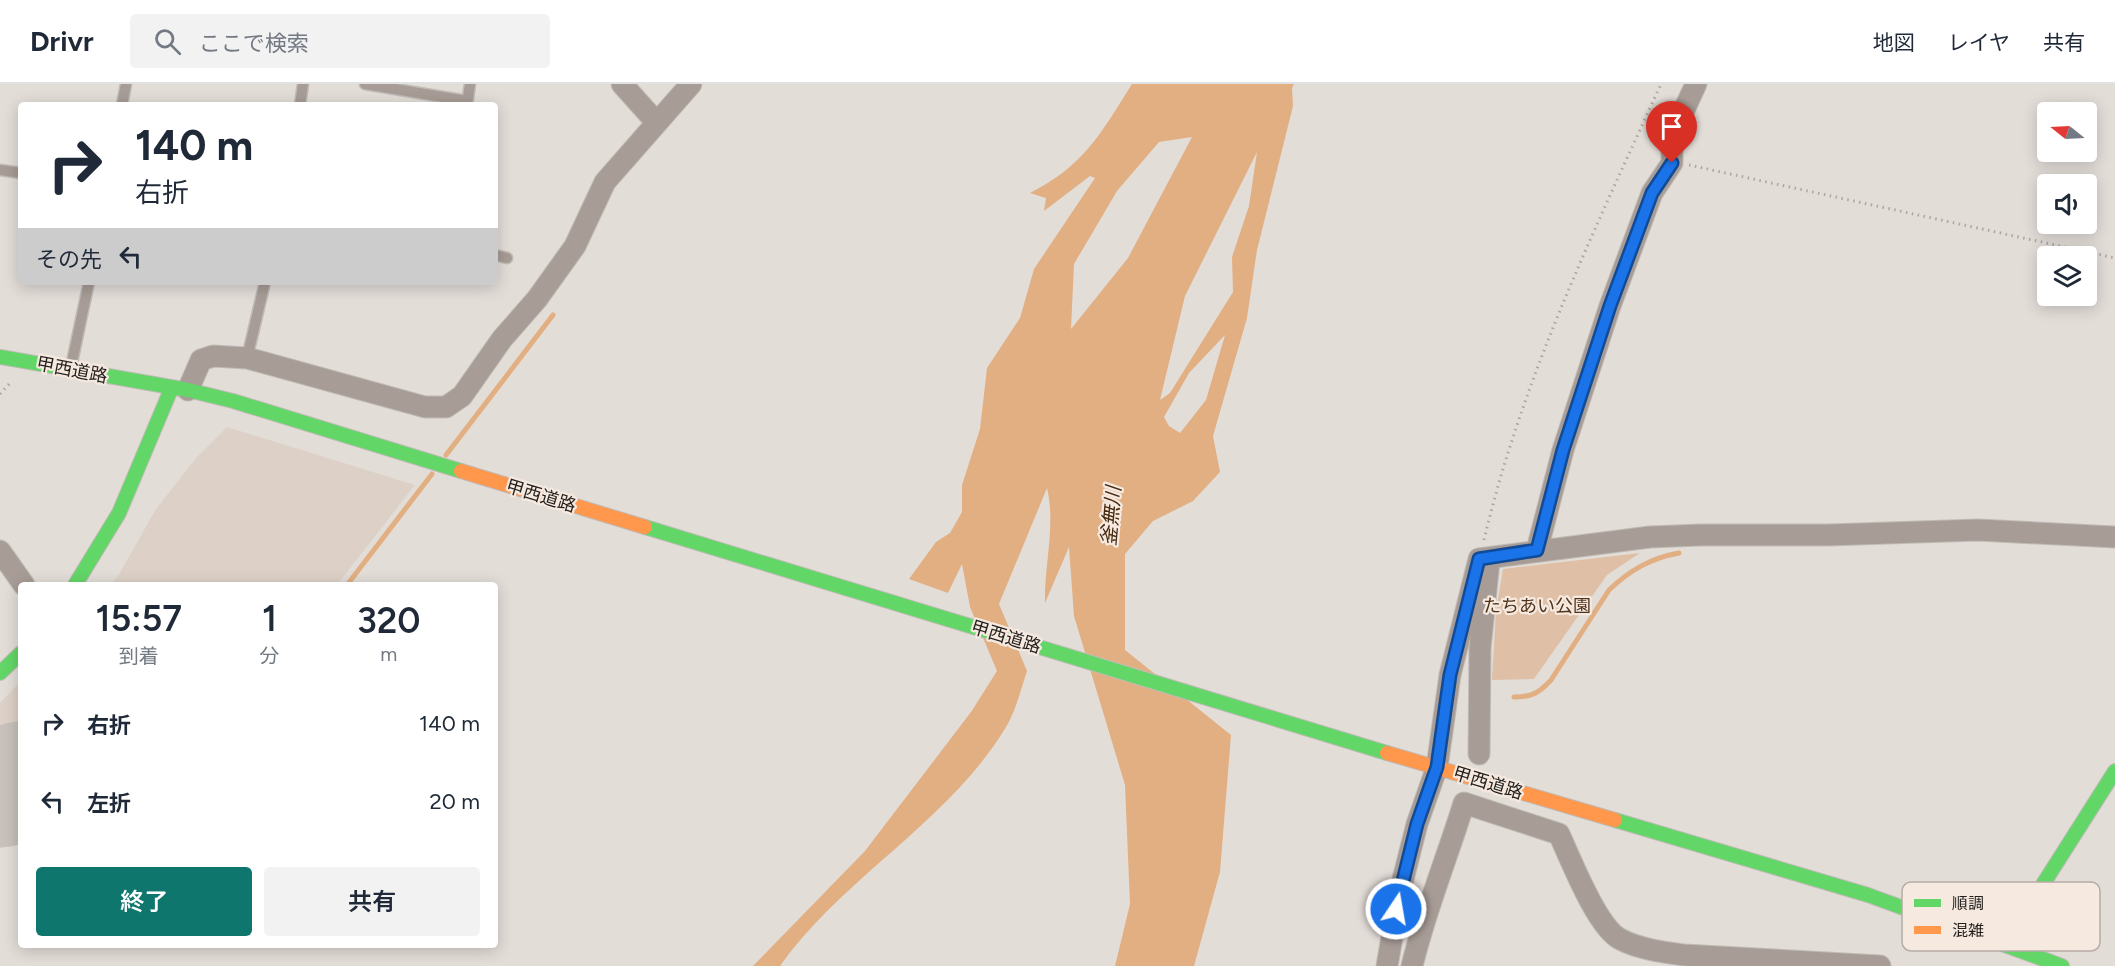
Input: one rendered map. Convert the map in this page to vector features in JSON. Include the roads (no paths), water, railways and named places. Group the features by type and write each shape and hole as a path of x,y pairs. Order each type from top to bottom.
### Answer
{"main road":[{"name":"甲西道路","path":"0,357 180,389 1410,760 1868,895 1902,907"},
{"path":"77,582 103,546 135,485 180,389"},
{"path":"0,674 18,656"},
{"path":"2044,882 2115,771"},
{"name":"甲西道路","path":"2014,951 2034,966"},
{"name":"甲西道路","path":"2023,951 2062,966"}],"street":[{"path":"622,84 657,123"},
{"path":"180,389 201,360 213,356 247,358 426,407 446,407 462,396 502,339 537,299 574,246 605,182 691,84"},
{"path":"1537,550 1563,450 1610,306 1652,193 1672,163 1672,136 1696,84"},
{"path":"1484,559 1537,550 1650,537 1700,535 1828,535 1978,530 2115,537"},
{"path":"0,551 22,582"},
{"path":"1479,754 1484,559"},
{"path":"1387,966 1400,891 1417,824 1437,767 1450,675 1484,559"},
{"path":"1412,966 1423,922 1438,885 1464,803 1559,834 1605,927 1619,938 1658,951 1724,961 1880,966"}],"lane":[{"path":"123,102 126,84"},
{"path":"300,102 303,84"},
{"path":"365,84 462,102"},
{"path":"467,102 470,84"},
{"path":"0,170 18,173"},
{"path":"498,256 507,258"},
{"path":"70,371 88,285"},
{"path":"247,358 265,285"}],"water":[{"name":"釜無川","path":"1132,84 1294,84 1292,88 1293,106 1257,250 1247,318 1213,436 1220,472 1193,501 1153,521 1125,554 1125,650 1231,735 1220,872 1194,966 1115,966 1130,904 1125,785 1074,616 1069,547 1045,603 1050,531 1047,488 999,604 1027,671 1006,727 983,761 956,792 834,904 780,966 753,966 865,851 971,712 997,671 970,607 962,564 948,593 909,579 936,542 950,533 962,512 962,485 980,429 987,368 1020,318 1034,269 1095,178 1090,176 1044,211 1046,198 1030,193 1049,183 1078,160 1100,133","holes":["1192,137 1128,258 1071,329 1074,264 1117,191 1159,142","1257,152 1249,206 1232,257 1233,292 1170,393 1160,400 1185,296","1225,335 1206,400 1180,433 1169,426 1164,417 1189,373"]}],"waterway":[{"path":"446,455 553,315"},
{"path":"349,582 432,474"},
{"path":"1514,697 1535,693 1551,680 1609,590 1617,583 1650,562 1679,553"}],"park label":[{"name":"たちあい公園","path":"1537,606"}]}
